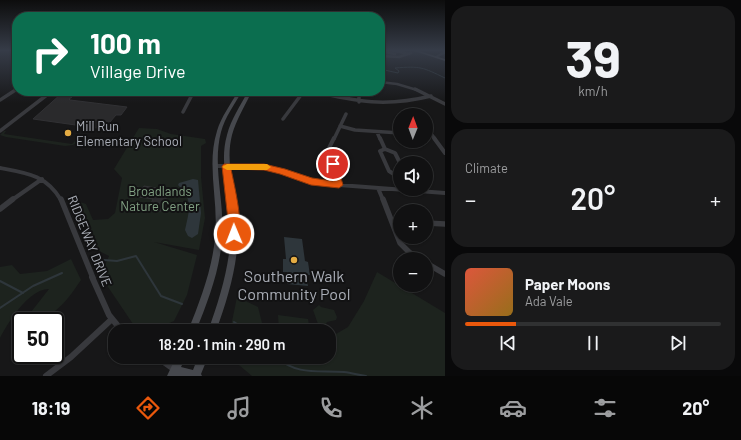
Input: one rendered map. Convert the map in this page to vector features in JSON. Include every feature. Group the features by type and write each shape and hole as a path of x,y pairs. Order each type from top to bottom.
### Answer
{"main road":[{"path":"195,324 212,276 219,237 220,206 215,166 215,148 221,125 237,96"},
{"path":"215,324 228,278 234,244 234,214 227,166 228,143 230,131 248,96"},
{"path":"179,364 175,374 196,376 200,364"}],"street":[{"path":"385,83 409,86 445,104"},
{"path":"0,100 12,92"},
{"path":"0,131 46,96"},
{"path":"183,112 191,96"},
{"path":"283,119 300,96"},
{"path":"334,96 359,102 394,104 409,102 431,96"},
{"path":"359,96 359,102"},
{"path":"339,185 329,148 346,114"},
{"path":"340,126 354,130 393,133"},
{"path":"377,132 385,149 393,152 396,156"},
{"path":"433,136 445,153"},
{"path":"385,149 381,150 380,153 389,173 393,175"},
{"path":"215,166 268,168 311,182 445,193"},
{"name":"RIDGEWAY DRIVE","path":"0,168 23,171 42,179 55,190 64,205 101,300 116,324"},
{"path":"0,209 42,179"},
{"path":"378,188 400,243 409,252"},
{"path":"433,223 445,224"},
{"path":"433,267 445,274"},
{"path":"46,376 71,357 112,319"},
{"path":"164,364 175,374"}],"green space":[{"path":"139,128 157,129 171,134 205,139 206,143 201,146 201,177 205,218 199,250 154,242 197,255 187,295 174,321 167,324 133,324 106,284 102,272 109,256 89,246 74,200 86,204 93,220 108,219 115,213 122,178 114,169"},
{"path":"6,131 4,134 72,144 75,141 78,142 73,145 65,146 0,135"},
{"path":"71,259 81,280 70,296 54,312 31,312 49,289 42,290 34,294 16,312 12,312 12,318 0,338 0,267 12,265 20,274 47,271"},
{"path":"377,272 393,282 393,292 410,292 445,313 445,376 252,376 238,364 336,364 336,334 348,327 364,301"},
{"path":"237,297 258,307 262,324 231,324"},
{"path":"319,305 321,307 334,310 337,317 336,320 327,322 326,324 318,324 313,310"},
{"path":"278,315 308,319 309,324 279,324"}],"shaded area":[{"path":"193,179 198,180 201,213 198,234 192,238 188,236 185,230 189,211 188,201 183,190 178,185 179,183"},
{"name":"Southern Walk Community Pool","path":"284,237 302,239 305,261 308,262 310,275 306,275 308,286 287,284 287,272 283,272 283,259 286,259"}],"building":[{"name":"Mill Run Elementary School","path":"59,96 70,96 72,97 69,99 70,100 127,107 121,115 116,115 104,129 33,119"},
{"name":"Broadlands Nature Center","path":"144,186 156,188 168,193 165,195 167,196 161,211 148,210 153,199 132,196 136,187 143,188"}],"waterway":[{"path":"385,70 398,73 399,71 395,68 402,68"},
{"path":"419,68 426,69 445,78"},
{"path":"104,260 117,261 136,256 161,296 182,304"},
{"path":"23,293 33,286 62,273"},
{"path":"0,281 23,293"},
{"path":"0,308 23,293"},
{"path":"286,364 300,370 344,372 366,376"}],"slow traffic":[{"path":"227,167 267,167"}],"place":[{"name":"Mill Run Elementary School","path":"68,133"},
{"name":"Southern Walk Community Pool","path":"294,260"}],"route":[{"path":"234,234 234,214 227,166 255,166 273,168 311,182 339,185 333,164"}]}
